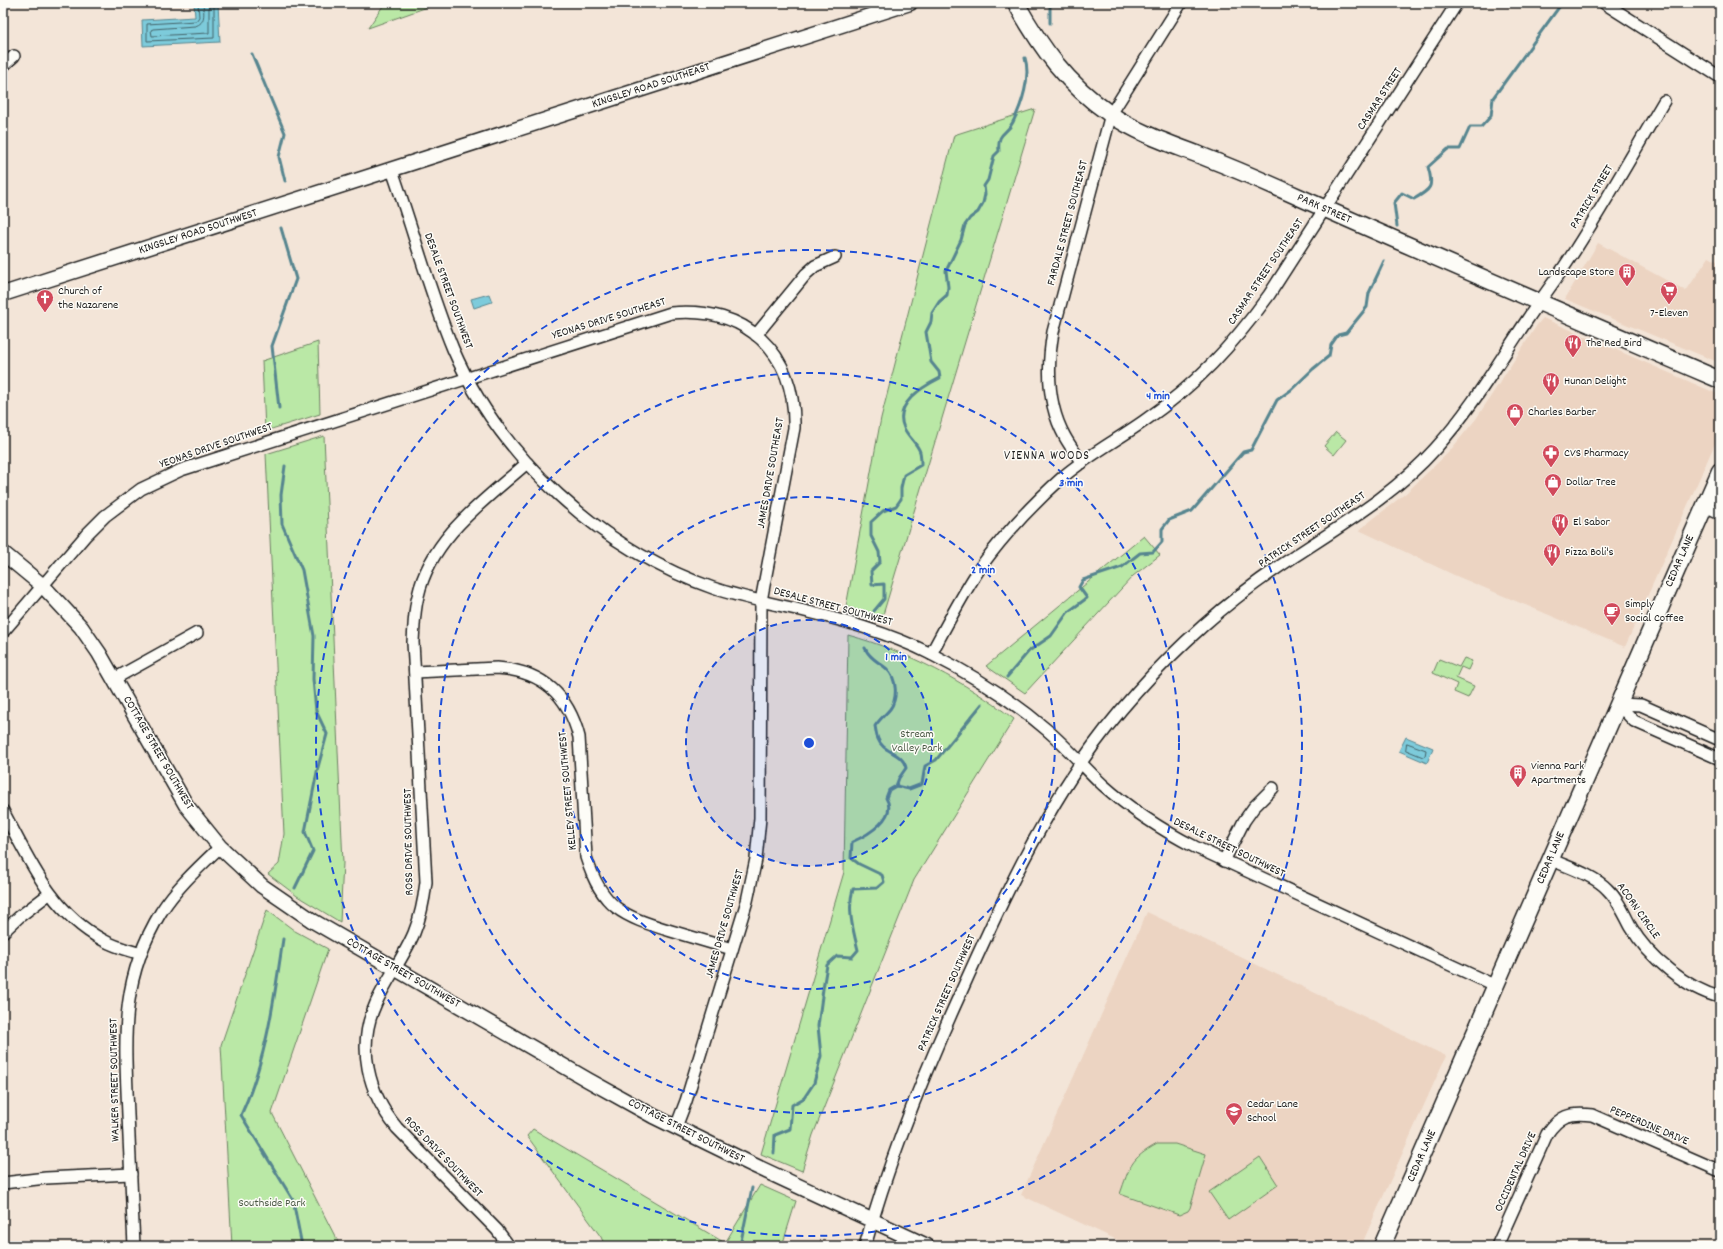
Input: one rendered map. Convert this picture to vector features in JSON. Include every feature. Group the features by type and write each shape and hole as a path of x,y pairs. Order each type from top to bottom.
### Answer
{"main road":[{"name":"PARK STREET","path":"1016,3 1032,31 1051,59 1081,91 1111,114 1165,142 1210,159 1720,380"},
{"name":"CEDAR LANE","path":"1382,1246 1720,471"}],"street":[{"name":"KINGSLEY ROAD SOUTHEAST","path":"392,170 910,3"},
{"name":"FARDALE STREET SOUTHEAST","path":"1082,463 1065,438 1054,411 1050,389 1050,353 1053,332 1111,114 1181,3"},
{"name":"CASMAR STREET","path":"1324,209 1457,3"},
{"path":"1604,3 1720,77"},
{"path":"3,66 14,56"},
{"name":"PATRICK STREET","path":"1539,302 1590,226 1664,101"},
{"name":"KINGSLEY ROAD SOUTHWEST","path":"3,294 392,170"},
{"name":"DESALE STREET SOUTHWEST","path":"392,170 442,321 455,352 487,411 502,433 527,463 553,490 604,532 634,551 690,579 714,588 830,617 871,629 931,654 986,684 1008,700 1048,731 1102,784 1143,816 1170,834 1224,861 1496,986"},
{"name":"CASMAR STREET SOUTHEAST","path":"931,654 971,582 1001,541 1027,512 1065,475 1144,421 1185,390 1230,346 1269,295 1324,209"},
{"path":"756,335 806,274 820,263 835,257"},
{"name":"PATRICK STREET SOUTHEAST","path":"1081,763 1132,698 1167,660 1202,627 1270,573 1365,511 1388,493 1429,455 1472,404 1539,302"},
{"name":"YEONAS DRIVE SOUTHEAST","path":"468,377 671,313 688,311 705,312 722,316 736,322 756,335"},
{"name":"JAMES DRIVE SOUTHEAST","path":"756,335 774,353 781,365 792,395 795,411 794,428 762,601"},
{"name":"YEONAS DRIVE SOUTHWEST","path":"3,632 86,535 105,516 124,500 161,478 196,465 468,377"},
{"name":"ROSS DRIVE SOUTHWEST","path":"509,1246 497,1230 386,1115 371,1084 368,1066 368,1032 371,1015 376,1002 414,934 420,917 426,882 414,642 414,615 418,596 432,558 455,528 527,463"},
{"path":"1704,506 1720,513"},
{"name":"COTTAGE STREET SOUTHWEST","path":"3,553 43,586 81,627 99,653 186,805 220,847 256,882 286,904 588,1080 676,1127 928,1246"},
{"name":"JAMES DRIVE SOUTHWEST","path":"676,1127 686,1101 732,949 751,885 756,859 760,818 762,601"},
{"path":"114,679 197,633"},
{"name":"KELLEY STREET SOUTHWEST","path":"415,672 497,668 510,669 537,678 547,684 562,699 575,723 579,737 586,856 591,872 598,886 616,907 638,921 732,949"},
{"path":"1618,704 1641,705 1720,740"},
{"path":"1618,704 1634,721 1720,759"},
{"name":"PATRICK STREET SOUTHWEST","path":"865,1246 872,1220 911,1112 938,1044 991,926 1032,842 1081,763"},
{"path":"1224,861 1244,821 1254,807 1273,788"},
{"path":"3,811 49,894 66,913 89,932 116,946 141,954"},
{"name":"WALKER STREET SOUTHWEST","path":"134,1246 125,1026 128,1001 141,954 151,930 175,893 220,847"},
{"name":"ACORN CIRCLE","path":"1550,859 1606,887 1639,938 1663,965 1686,983 1720,997"},
{"path":"3,932 19,917 49,894"},
{"name":"PEPPERDINE DRIVE","path":"1566,1116 1579,1113 1592,1115 1720,1171"},
{"name":"OCCIDENTAL DRIVE","path":"1497,1246 1547,1134 1554,1123 1566,1116"},
{"path":"3,1183 46,1178 131,1174"}],"shaded area":[{"path":"1598,243 1686,291 1709,257 1720,263 1720,363 1565,299"},
{"path":"1543,318 1720,395 1720,432 1625,647 1454,575 1359,530 1406,493 1448,453 1476,419"},
{"name":"Cedar Lane School","path":"1147,912 1446,1056 1361,1246 1130,1246 1021,1195"}],"green space":[{"path":"385,3 449,3 439,6 436,4 368,28"},
{"path":"1035,109 882,618 846,607 881,418 954,135"},
{"path":"318,342 320,414 265,431 262,361"},
{"path":"1336,432 1346,440 1334,455 1324,446"},
{"path":"324,436 343,863 340,922 297,896 268,874 279,864 284,834 266,454"},
{"path":"1144,536 1160,555 1133,576 1025,693 986,666"},
{"name":"Stream Valley Park","path":"848,635 893,650 935,669 976,692 1014,719 914,880 813,1135 802,1171 761,1154 844,872"},
{"path":"1464,658 1472,661 1468,670 1461,667 1456,678 1474,686 1468,698 1454,692 1457,684 1433,673 1439,659 1459,667"},
{"name":"Southside Park","path":"267,910 295,931 328,949 272,1113 340,1246 232,1246 221,1045"},
{"path":"533,1129 725,1243 760,1185 796,1201 782,1246 605,1246 601,1237 527,1136"},
{"path":"1157,1144 1175,1144 1206,1154 1190,1208 1188,1211 1179,1215 1120,1194 1132,1164 1141,1154"},
{"path":"1260,1157 1278,1185 1228,1220 1209,1192"}],"water":[{"path":"218,3 220,42 143,46 142,20 195,17 194,4"},
{"path":"489,294 492,302 474,308 471,299"},
{"path":"1406,737 1433,748 1427,763 1399,751"}],"waterway":[{"path":"1050,3 1050,23"},
{"path":"1397,226 1394,203 1402,193 1414,199 1424,193 1430,187 1431,183 1428,167 1448,149 1460,149 1470,127 1481,127 1491,116 1493,98 1562,3"},
{"path":"252,54 285,133 279,157 285,181"},
{"path":"874,611 884,599 884,584 872,585 871,571 880,562 879,552 871,536 871,522 883,511 896,506 901,499 901,488 904,475 921,465 921,455 919,449 904,428 902,411 911,397 925,386 940,378 939,372 931,362 926,332 931,322 932,313 939,302 947,295 948,287 946,271 961,240 965,225 970,218 978,212 983,203 985,194 984,186 988,180 994,156 999,151 1001,136 1011,126 1020,107 1025,90 1027,73 1025,58"},
{"path":"279,408 272,346 296,279 281,228"},
{"path":"1007,677 1029,651 1051,636 1068,612 1087,598 1079,587 1083,580 1122,567 1140,553 1153,552 1162,542 1162,529 1169,520 1192,511 1243,452 1251,450 1277,400 1291,390 1329,356 1331,345 1338,335 1346,333 1367,307 1369,293 1384,261"},
{"path":"285,466 281,495 282,524 302,570 314,636 313,679 316,711 327,734 318,767 305,832 313,851 295,888"},
{"path":"774,1153 775,1135 790,1129 792,1105 804,1098 814,1083 821,1056 818,1026 827,965 837,956 852,957 858,950 851,912 851,897 853,889 877,888 884,882 882,875 859,864 851,858 852,842 873,830 885,818 888,812 889,805 886,798 889,790 896,786 899,778 906,768 901,759 884,747 877,737 875,726 893,705 895,689 893,678 890,673 872,657 865,648"},
{"path":"896,786 909,789 922,784 925,766 936,760 982,704"},
{"path":"283,939 273,1006 263,1051 250,1094 241,1115 293,1200 302,1246"},
{"path":"740,1246 752,1188"}],"place":[{"name":"Landscape Store","path":"1627,287"},
{"name":"7-Eleven","path":"1669,305"},
{"name":"Church of the Nazarene","path":"45,313"},
{"name":"The Red Bird","path":"1573,358"},
{"name":"Hunan Delight","path":"1551,396"},
{"name":"Charles Barber","path":"1515,427"},
{"name":"CVS Pharmacy","path":"1551,468"},
{"name":"Dollar Tree","path":"1553,497"},
{"name":"El Sabor","path":"1560,537"},
{"name":"Pizza Boli's","path":"1552,567"},
{"name":"Simply Social Coffee","path":"1612,626"},
{"name":"Vienna Park Apartments","path":"1518,788"},
{"name":"Cedar Lane School","path":"1234,1126"}],"district":[{"name":"VIENNA WOODS","path":"1047,456"}]}
